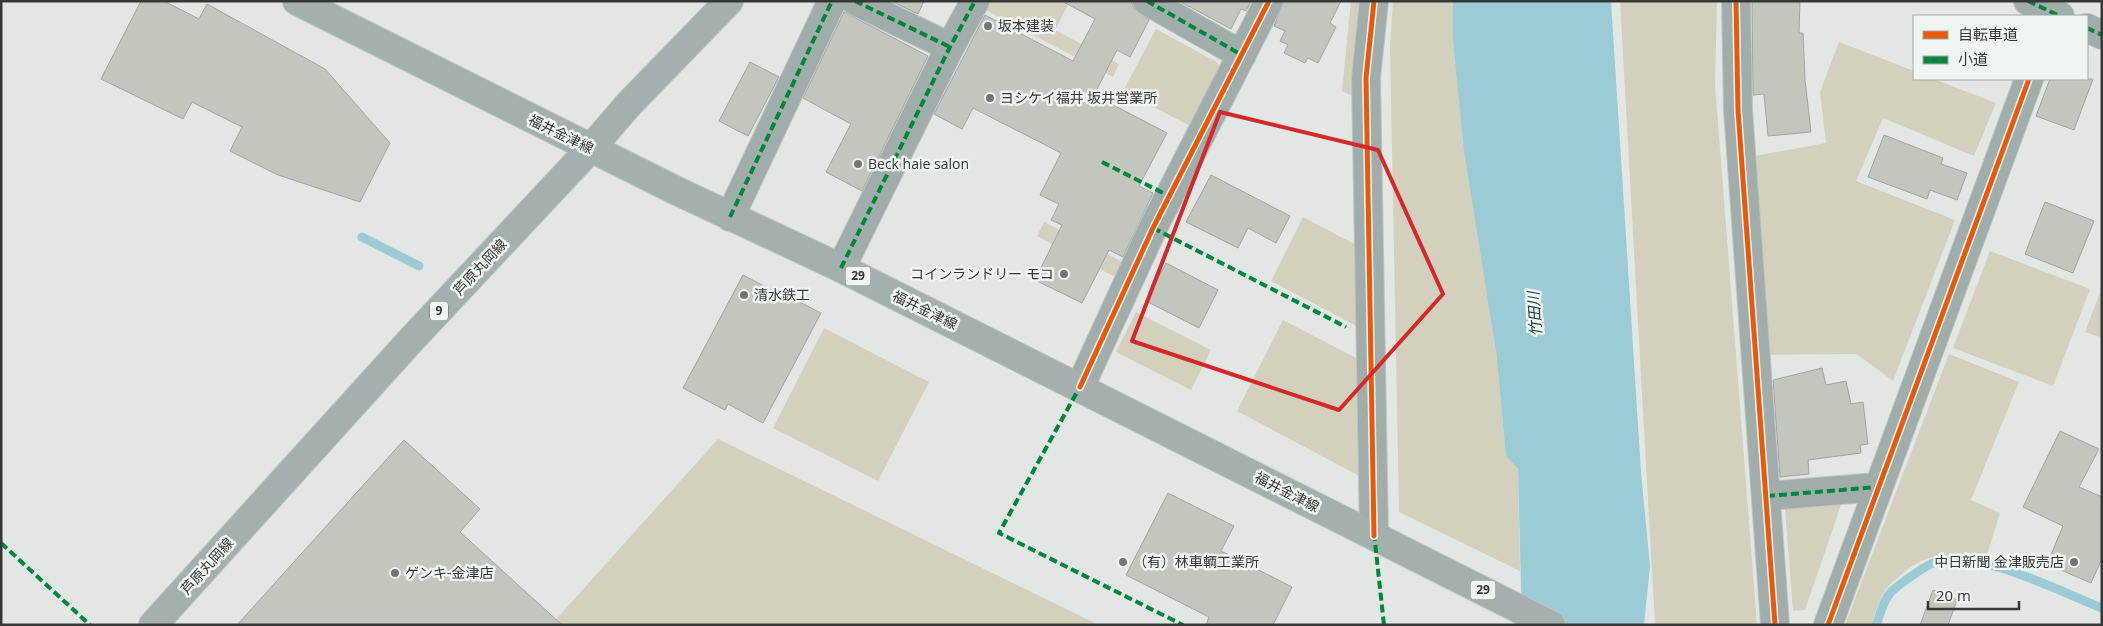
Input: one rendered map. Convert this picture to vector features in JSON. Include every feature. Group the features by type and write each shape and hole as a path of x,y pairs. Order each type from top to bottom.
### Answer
{"main road":[{"name":"福井金津線","path":"297,1 730,217 841,268 1374,536 1416,555 1551,625"},
{"name":"芦原丸岡線","path":"153,625 412,339 592,148 629,104 730,1"}],"street":[{"path":"730,217 832,1"},
{"path":"855,1 950,47"},
{"path":"841,268 950,47 976,1"},
{"path":"1147,1 1242,55"},
{"path":"1080,387 1153,228 1268,1"},
{"path":"1374,1 1366,78 1374,536"},
{"path":"1736,1 1738,110 1775,625"},
{"path":"2028,1 2055,15"},
{"path":"2088,28 2102,35"},
{"path":"1828,625 2029,80"},
{"path":"1767,496 1878,487"}],"highlighted area":[{"path":"1220,112 1378,150 1443,294 1339,410 1132,341"}],"shaded area":[{"path":"986,1 1070,1 1055,30 1119,64 1113,77 982,8"},
{"path":"1351,1 1359,1 1354,97 1342,91"},
{"path":"1393,1 1453,1 1453,40 1496,351 1506,456 1518,469 1520,571 1399,512 1390,46"},
{"path":"1620,1 1717,1 1715,84 1757,625 1655,625"},
{"path":"1156,29 1217,62 1224,74 1196,129 1123,91"},
{"path":"1839,42 1913,71 1913,80 1937,80 1996,103 1974,156 1883,118 1856,181 1955,220 1893,381 1857,354 1766,355 1754,156 1826,143 1820,92"},
{"path":"1303,217 1362,248 1364,330 1271,281"},
{"path":"1044,222 1123,262 1115,277 1037,236"},
{"path":"1990,251 2090,289 2053,386 1953,348"},
{"path":"2102,287 2102,338 2085,332"},
{"path":"1136,312 1211,350 1191,390 1116,352"},
{"path":"1283,320 1362,361 1363,478 1237,411"},
{"path":"824,328 929,382 878,481 773,428"},
{"path":"1949,354 2019,382 1971,500 2000,513 1986,558 1951,555 1930,558 1920,562 1887,587 1879,602 1871,625 1845,625"},
{"path":"718,439 1099,625 551,625"},
{"path":"1841,505 1805,610 1793,611 1785,509"}],"water":[{"name":"竹田川","path":"1453,1 1611,1 1641,472 1650,566 1644,625 1522,625 1518,469 1506,456 1496,351 1464,151 1453,40"}],"building":[{"path":"141,1 164,1 199,19 207,4 325,69 390,143 360,202 278,175 230,151 242,127 192,102 183,119 101,79"},
{"path":"891,1 924,1 918,14"},
{"path":"1062,1 1131,1 1134,9 1149,20 1130,57 1117,50 1094,95 1167,133 1139,186 1153,193 1123,257 1109,250 1082,303 1035,280 1062,225 1051,220 1059,204 1040,195 1061,153 973,108 962,129 934,114 985,15 1073,61 1095,19"},
{"path":"1179,1 1251,1 1246,11 1241,9 1231,29"},
{"path":"1284,1 1341,1 1330,23 1336,27 1318,63 1308,58 1305,63 1284,53 1288,45 1280,41 1285,31 1274,26"},
{"path":"1752,1 1800,1 1799,33 1803,33 1805,80 1811,132 1768,136 1764,94 1753,95"},
{"path":"844,12 928,56 862,191 826,172 851,124 803,98"},
{"path":"750,62 779,77 748,136 719,121"},
{"path":"2093,79 2074,130 2036,116 2050,80"},
{"path":"1884,135 1943,158 1941,164 1967,173 1957,200 1930,190 1927,199 1868,177"},
{"path":"1211,175 1290,216 1276,243 1248,228 1238,248 1186,222"},
{"path":"2045,202 2094,221 2073,273 2025,254"},
{"path":"1166,263 1218,290 1199,328 1146,301"},
{"path":"743,275 821,313 763,423 728,404 725,410 683,388"},
{"path":"1822,368 1826,385 1846,381 1851,404 1863,402 1868,444 1860,445 1861,453 1808,460 1809,474 1780,477 1773,380"},
{"path":"2060,431 2099,449 2079,487 2102,497 2102,559 2091,583 2047,564 2063,526 2023,507"},
{"name":"ゲンキ-金津店","path":"404,440 480,509 460,532 562,625 237,625"},
{"path":"1168,493 1234,526 1221,551 1292,587 1273,625 1206,625 1209,617 1126,575"},
{"path":"1933,590 1957,600 1948,625 1920,625"}],"waterway":[{"path":"362,237 419,266"},
{"path":"1876,625 1885,600 1894,589 1933,563 1955,559 1976,561 2020,574 2102,608"}],"marked path":[{"path":"730,217 832,1"},
{"path":"855,1 950,47"},
{"path":"841,268 950,47 975,1"},
{"path":"1147,1 1242,55"},
{"path":"2028,1 2058,15"},
{"path":"2088,28 2102,35"},
{"path":"1102,162 1169,196"},
{"path":"1153,228 1346,327"},
{"path":"1082,383 999,533 1183,625"},
{"path":"1767,496 1878,487"},
{"path":"1374,533 1384,625"},
{"path":"1,543 90,625"}],"cycle path":[{"path":"1080,387 1153,228 1269,1"},
{"path":"1374,1 1366,78 1374,536"},
{"path":"1736,1 1738,110 1775,625"},
{"path":"1828,625 2029,80"}],"place":[{"name":"坂本建装","path":"988,26"},
{"name":"ヨシケイ福井 坂井営業所","path":"990,98"},
{"name":"Beck haie salon","path":"858,164"},
{"name":"コインランドリー モコ","path":"1064,274"},
{"name":"清水鉄工","path":"744,295"},
{"name":"（有）林車輌工業所","path":"1123,562"},
{"name":"中日新聞 金津販売店","path":"2074,562"},
{"name":"ゲンキ-金津店","path":"395,573"}]}
